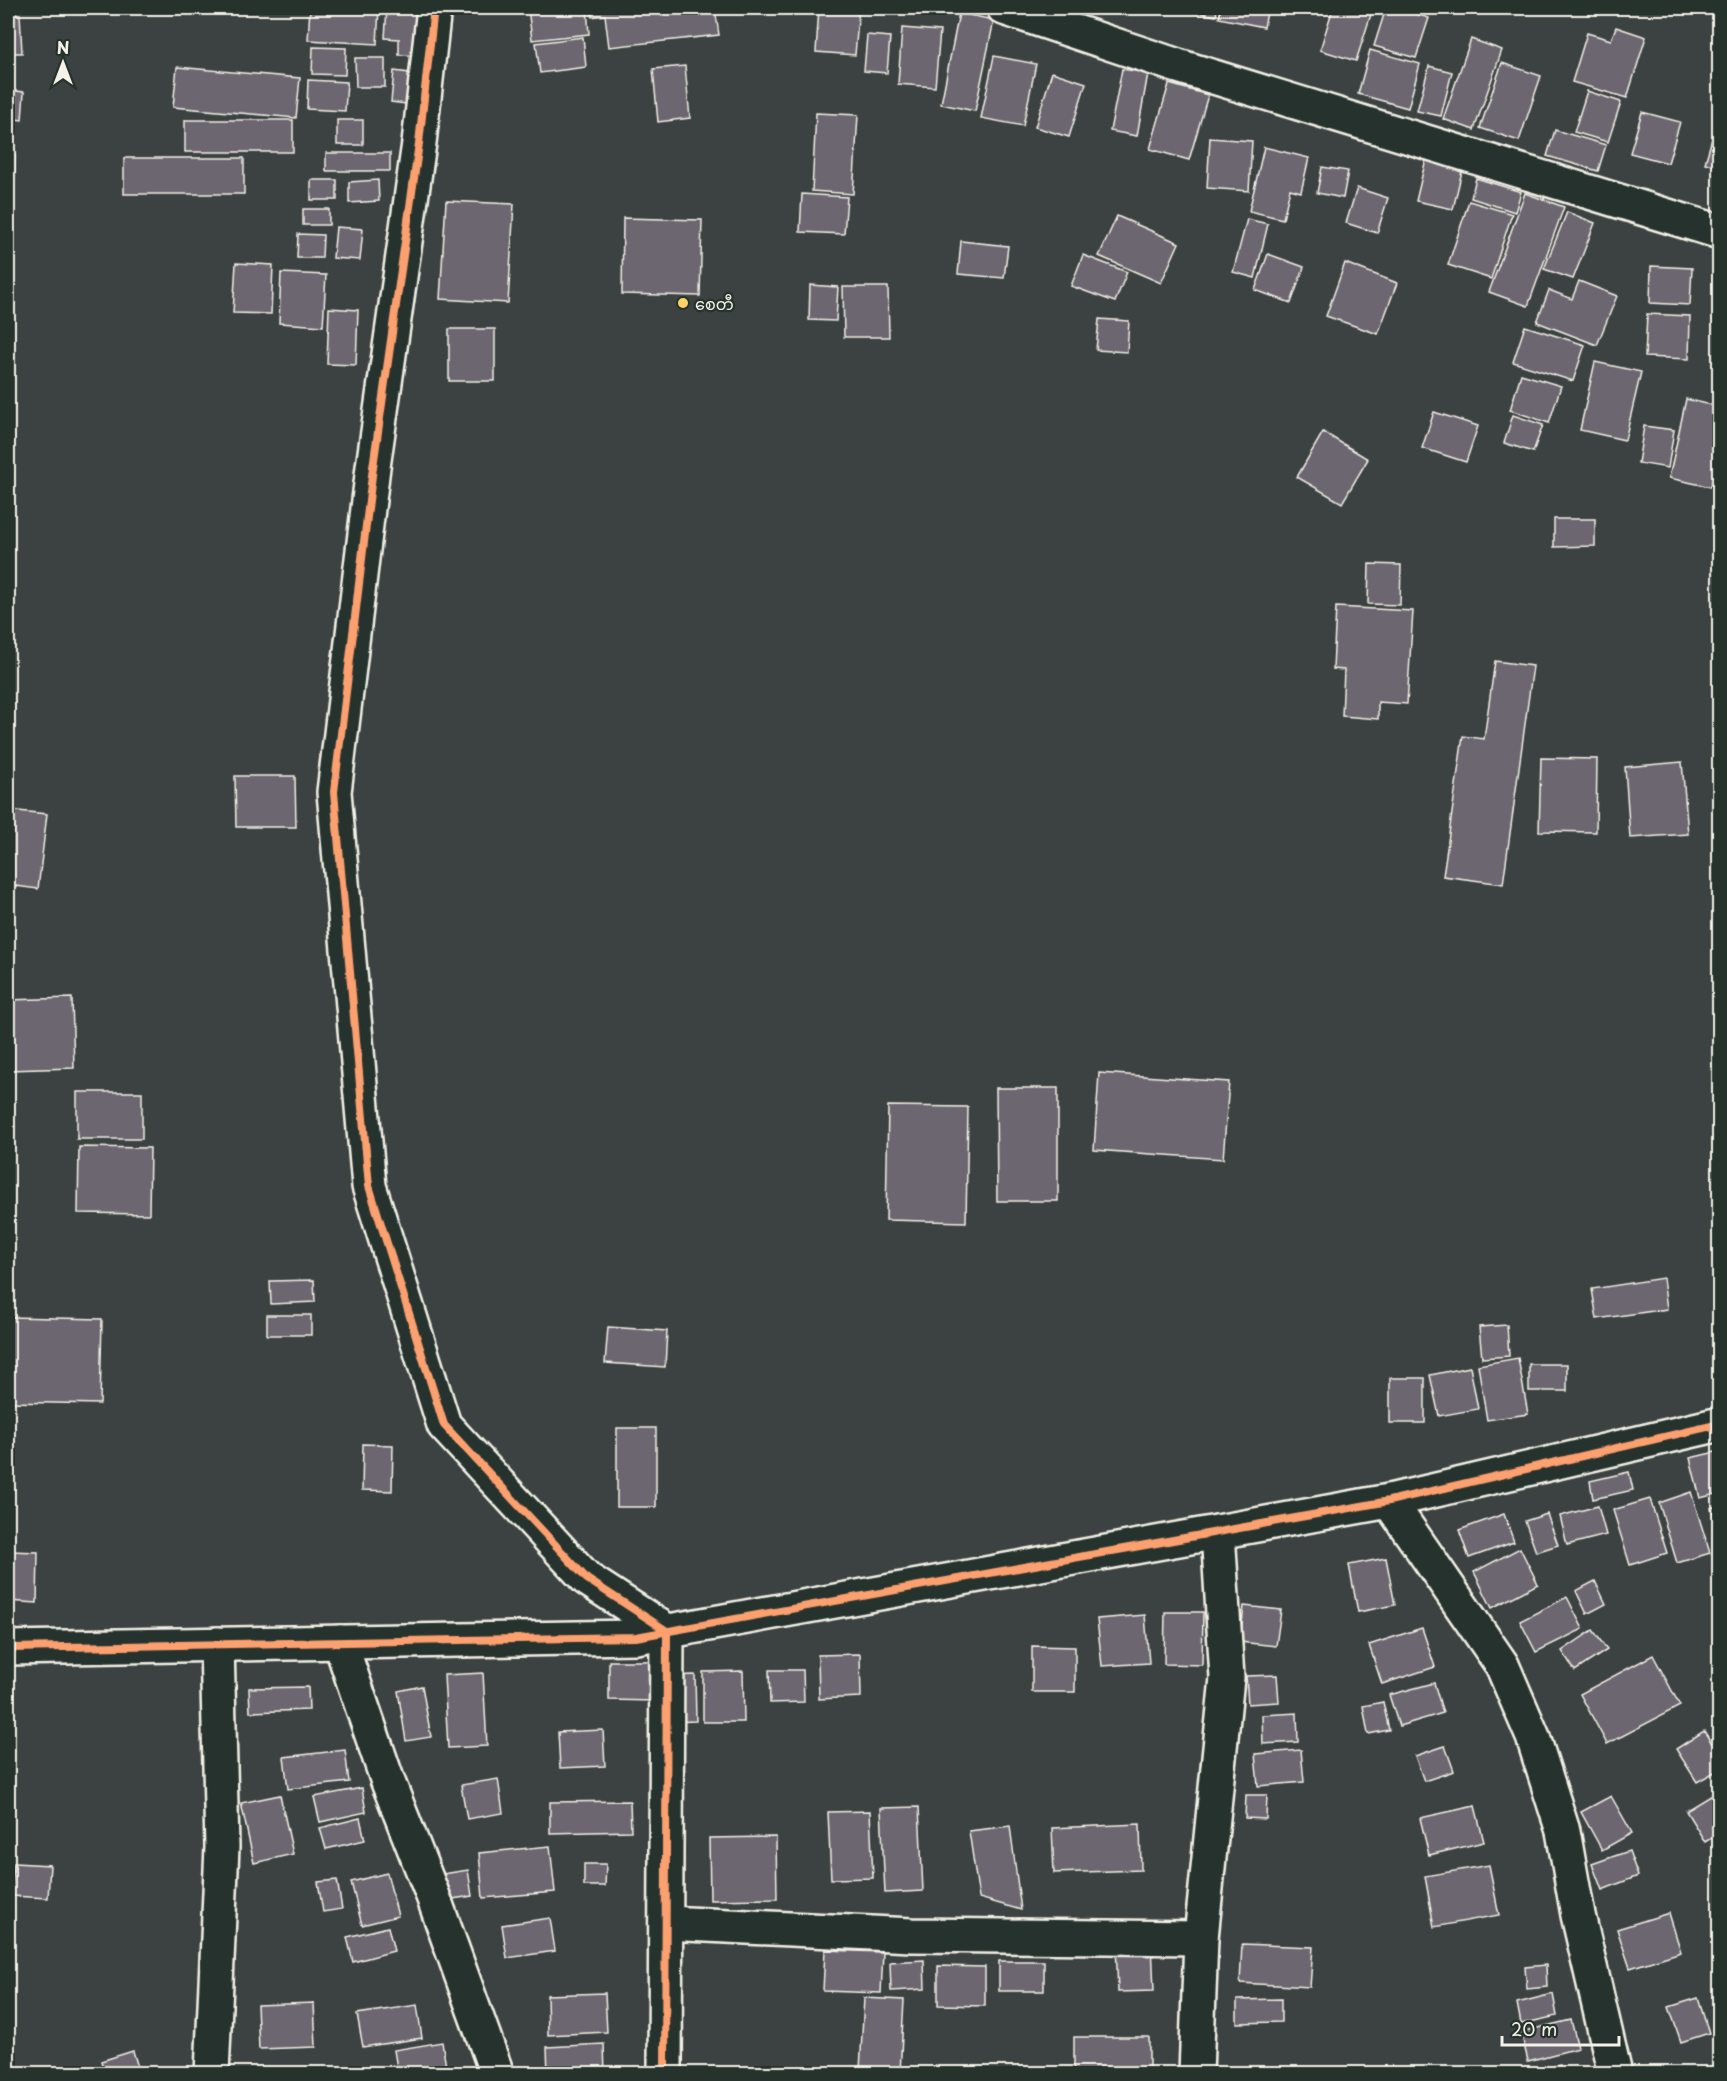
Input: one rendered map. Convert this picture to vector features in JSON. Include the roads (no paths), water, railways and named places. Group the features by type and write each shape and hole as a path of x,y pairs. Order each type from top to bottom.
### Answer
{"street":[{"path":"434,8 419,144 371,479 334,792 369,1186 444,1425 587,1579 667,1631"},
{"path":"1004,8 1178,66 1719,232"},
{"path":"8,1648 636,1637 1389,1501 1719,1424"},
{"path":"1389,1501 1502,1665 1533,1737 1563,1831 1578,1914 1615,2073"},
{"path":"1196,2073 1201,1938 1227,1678 1218,1532"},
{"path":"665,2073 667,1631"},
{"path":"340,1642 388,1782 433,1896 497,2073"},
{"path":"212,2073 222,1847 217,1644"},
{"path":"666,1923 912,1935 1201,1938"}],"place":[{"name":"စေတီ","path":"683,303"}]}
